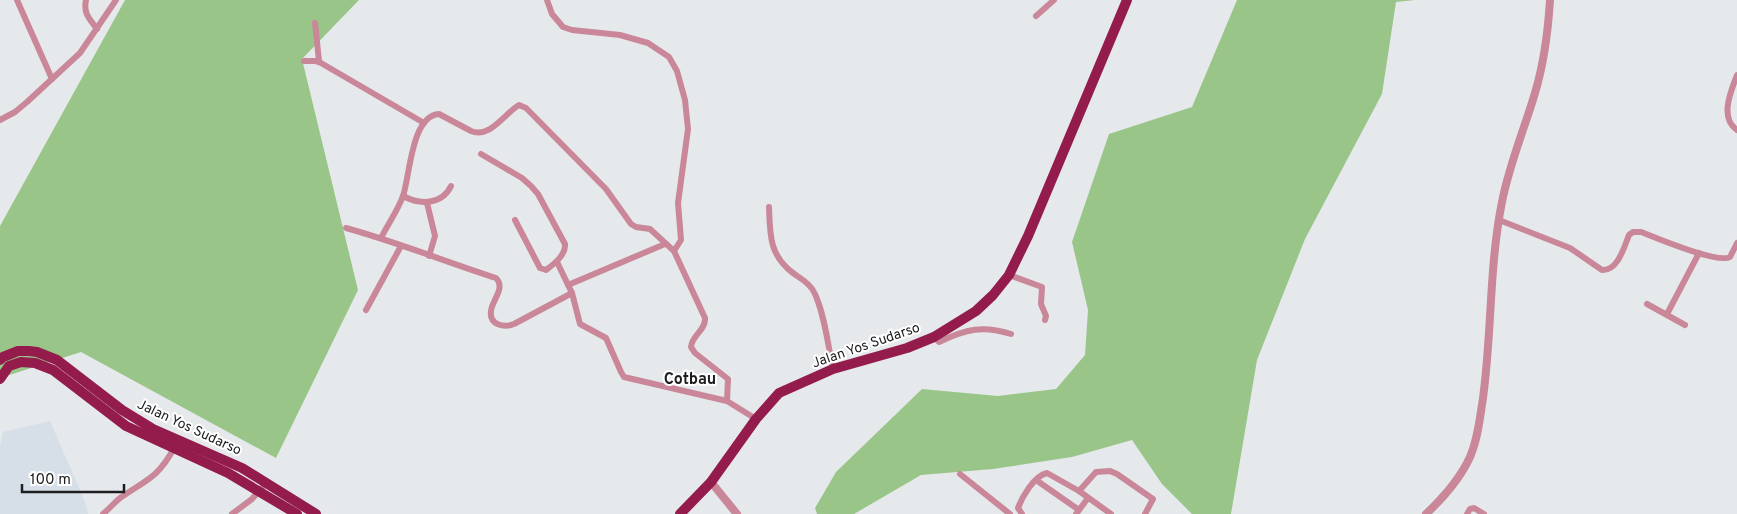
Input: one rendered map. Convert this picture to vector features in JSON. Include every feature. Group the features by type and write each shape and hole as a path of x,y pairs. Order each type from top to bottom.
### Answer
{"highway":[{"name":"Jalan Yos Sudarso","path":"680,514 711,482 756,419 779,393 833,369 906,348 934,337 976,311 993,295 1009,275 1028,236 1127,0"},
{"name":"Jalan Yos Sudarso","path":"0,360 3,356 29,350 57,360 122,410 153,429 235,464 296,514"},
{"name":"Jalan Yos Sudarso","path":"0,379 5,370 14,363 29,361 52,370 116,420 316,514"}],"street":[{"path":"17,0 52,79"},
{"path":"86,0 85,12 97,29"},
{"path":"0,120 21,108 80,53 116,0"},
{"path":"547,0 552,14 563,27 572,30 620,35 648,43 669,58 677,71 686,100 688,129 678,203 681,240 674,251"},
{"path":"1036,16 1054,0"},
{"path":"1426,514 1458,477 1475,441 1485,378 1499,220 1508,176 1535,92 1543,60 1548,32 1550,0"},
{"path":"315,23 319,61"},
{"path":"304,61 319,61 424,123"},
{"path":"1737,75 1732,88 1728,117 1730,123 1737,130"},
{"path":"381,238 403,196 416,140 429,117 439,114 477,134 488,130 517,105 522,105 606,189 631,224 650,230 674,251 705,318 704,327 692,340 691,347 695,353 728,379 728,401"},
{"path":"481,154 522,178 538,194 566,244 566,248 557,262 546,270 540,268 515,220"},
{"path":"403,196 427,203 446,196 451,186"},
{"path":"427,203 435,236 428,256"},
{"path":"769,207 772,247 785,266 807,283 815,294 820,308 833,369"},
{"path":"1499,220 1570,248 1602,270 1607,270 1614,265 1629,235 1637,232 1699,253 1727,259 1732,254 1737,242"},
{"path":"346,228 381,238 498,280 500,283 499,291 491,311 494,320 500,326 514,324 572,293"},
{"path":"568,285 666,244"},
{"path":"366,310 401,246"},
{"path":"1667,314 1699,253"},
{"path":"557,262 572,293 580,324 606,338 624,377 728,401 756,419"},
{"path":"1009,275 1042,287 1041,304 1046,316 1045,320"},
{"path":"1647,304 1685,325"},
{"path":"934,337 939,342 957,334 982,329 995,329 1011,334"},
{"path":"103,514 119,499 152,478 161,469 174,448"},
{"path":"1079,491 1096,472 1110,471 1153,499 1144,514"},
{"path":"1022,514 1018,511 1018,506 1036,480 1047,472 1079,491 1111,514"},
{"path":"960,474 1010,514"},
{"path":"1036,480 1077,512 1088,498"},
{"path":"711,482 737,514"},
{"path":"232,514 262,487"},
{"path":"1467,514 1470,509 1474,508 1484,514"}],"shaded area":[{"path":"50,421 86,504 88,514 0,514 0,446 3,432"}],"green space":[{"path":"125,0 359,0 302,59 358,290 276,458 81,352 0,378 0,226"},
{"path":"1237,0 1415,0 1396,2 1382,94 1305,239 1257,360 1231,514 1192,514 1162,484 1132,440 1072,457 993,469 921,475 854,514 817,514 815,508 836,472 922,389 998,396 1056,389 1085,355 1088,310 1072,242 1109,134 1192,107"}],"district":[{"name":"Cotbau","path":"690,380"}]}
